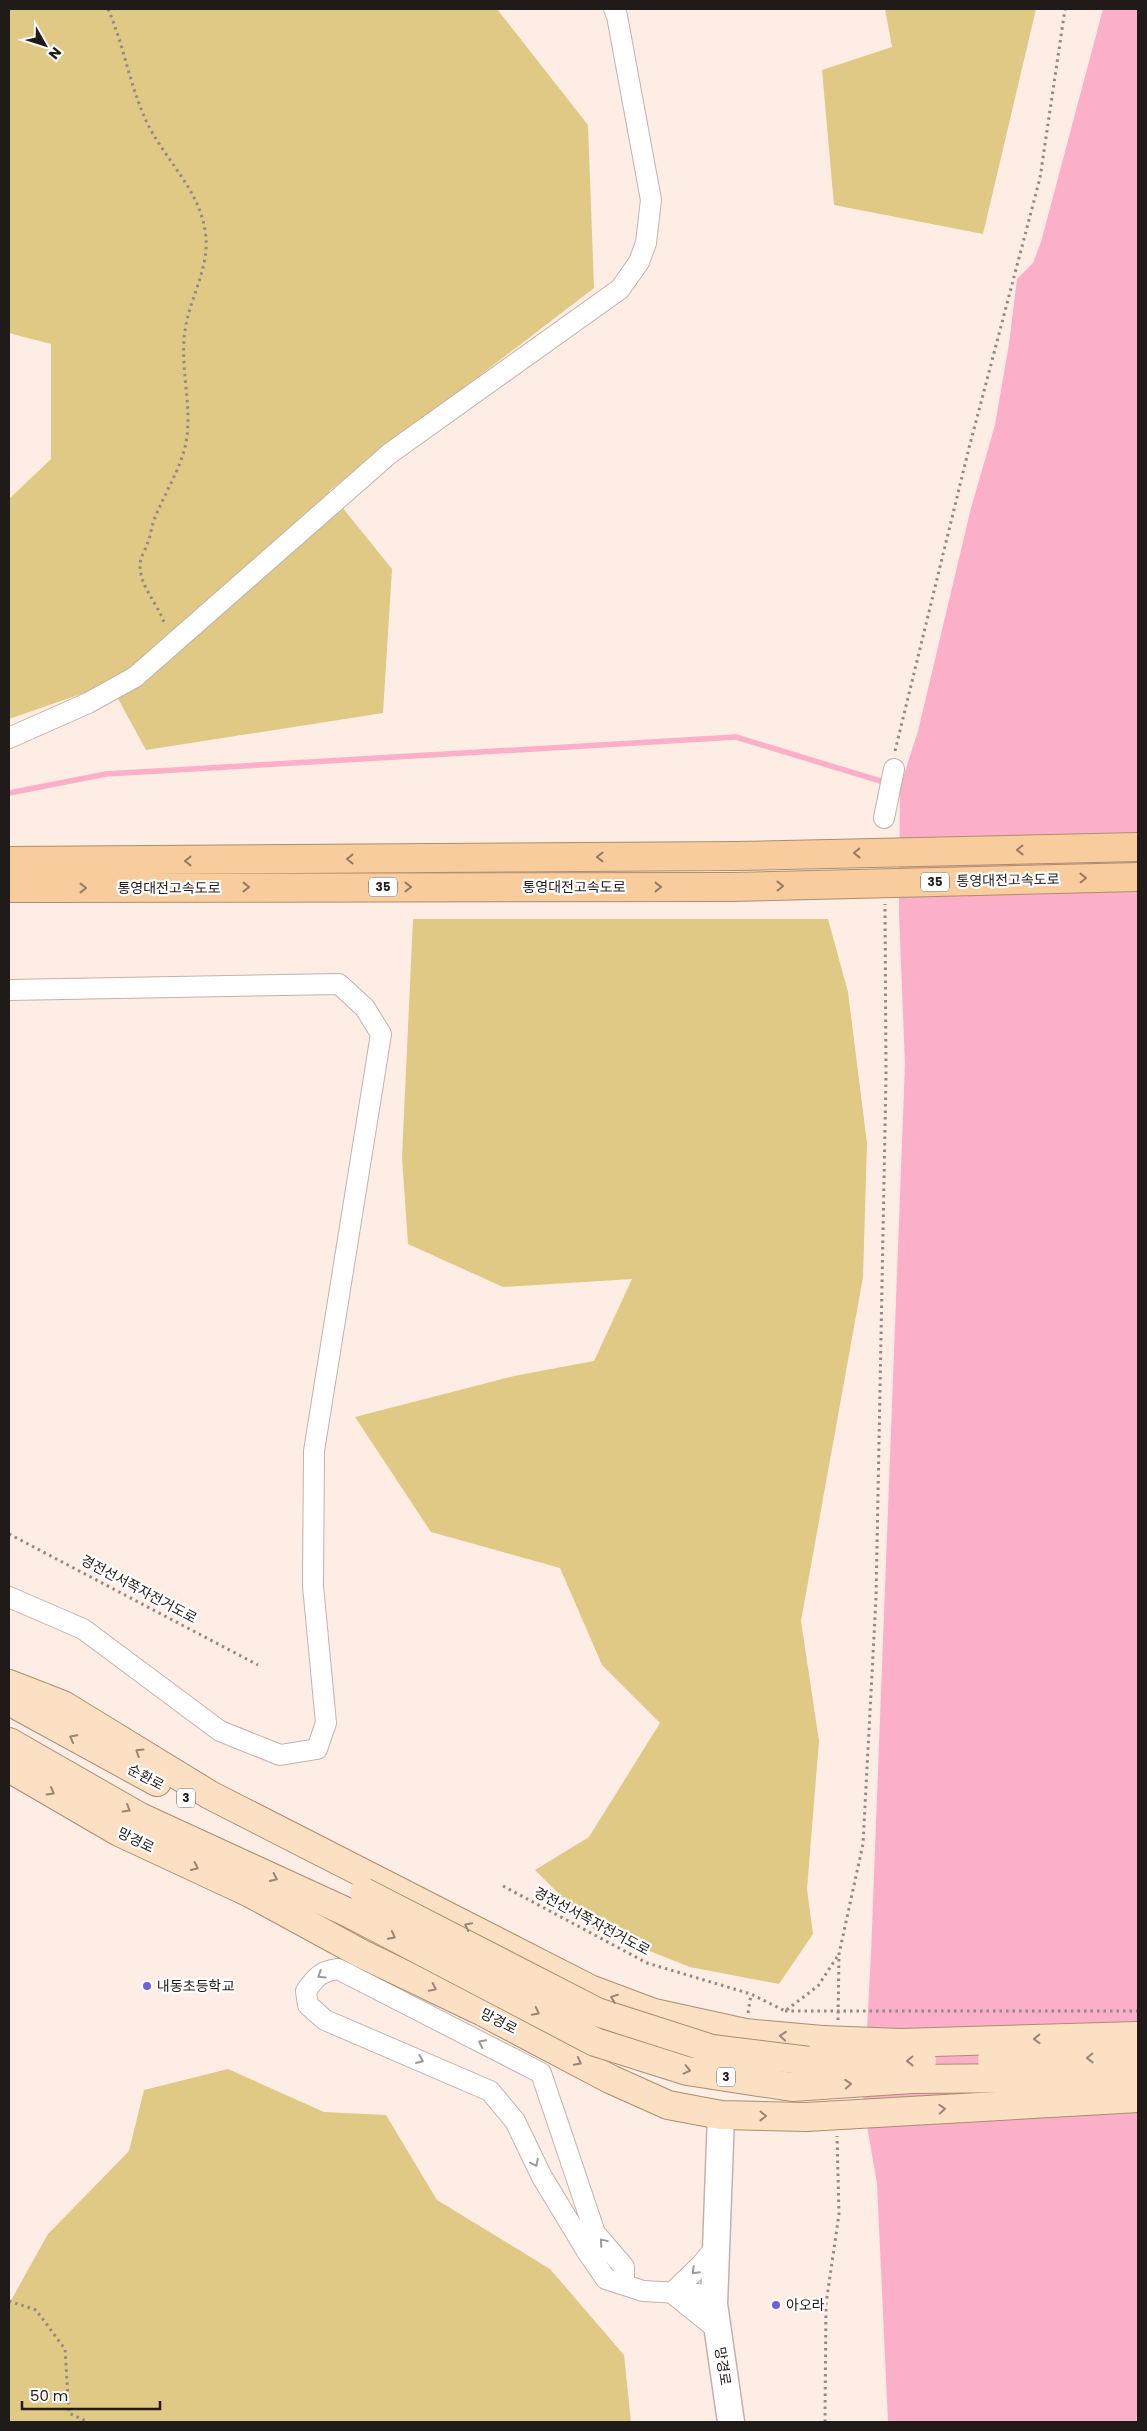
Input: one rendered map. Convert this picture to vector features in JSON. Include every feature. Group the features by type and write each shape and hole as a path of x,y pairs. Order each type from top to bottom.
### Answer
{"highway":[{"name":"통영대전고속도로","path":"28,879 737,856 1138,847"},
{"name":"통영대전고속도로","path":"9,861 28,879 732,887 1138,877"}],"main road":[{"path":"9,1684 63,1705 210,1795 590,1989 654,2013 745,2032 830,2031 901,2043 1138,2036"},
{"name":"순환로","path":"9,1702 356,1902"},
{"name":"3","path":"9,1742 140,1817 356,1902 597,2012 712,2049 826,2063 1138,2057"},
{"name":"망경로","path":"9,1768 119,1832 250,1893 362,1954 483,2012 610,2079 668,2105 721,2115"},
{"name":"3","path":"356,1902 595,2042 687,2071 792,2087 912,2079 1138,2077"},
{"path":"745,2032 721,2115 806,2117 1138,2098"}],"street":[{"path":"9,738 88,703 135,677 389,454 620,289 634,269 646,243 651,200 617,16 614,9"},
{"path":"884,818 894,769"},
{"path":"9,990 340,984 365,1008 381,1034 314,1451 313,1586 326,1723 317,1749 280,1755 220,1731 83,1629 9,1598"},
{"path":"624,2284 624,2267 595,2233 541,2073 338,1970 327,1971 316,1977 306,1992 308,2005 325,2020 490,2091 514,2121 542,2177 606,2279 643,2291 714,2295"},
{"name":"망경로","path":"721,2115 714,2295 731,2422"},
{"path":"672,2293 716,2247"},
{"path":"672,2293 718,2330"}],"path":[{"path":"108,9 144,117 195,198 203,220 206,240 204,264 188,316 183,348 183,367 188,409 186,441 179,466 154,521 149,541 140,562 142,581 161,612 169,637 164,651"},
{"path":"894,769 895,752 967,458 1040,178 1065,9"},
{"path":"830,2031 839,1954 863,1844 876,1598 886,1076 884,897"},
{"name":"경전선서쪽자전거도로","path":"9,1534 258,1665"},
{"name":"경전선서쪽자전거도로","path":"503,1886 647,1964 751,1994 785,2011"},
{"path":"785,2011 818,1986 839,1954"},
{"path":"785,2011 1138,2011"},
{"path":"825,2422 826,2304 839,2214 837,2133"},
{"path":"9,2301 36,2310 65,2349 69,2413 88,2422"}],"shaded area":[{"path":"9,9 497,9 588,125 594,288 329,491 392,569 383,713 146,750 110,684 9,719 9,499 51,459 51,344 9,333"},
{"path":"885,9 1036,9 983,234 834,205 822,70 892,47"},
{"path":"1103,9 1138,9 1138,2422 888,2422 877,2183 863,2103 871,1954 905,1065 899,913 900,787 918,731 971,508 995,425 1009,344 1017,279 1033,263 1041,242"},
{"path":"413,919 828,919 848,992 867,1143 863,1277 801,1621 819,1741 807,1889 813,1934 779,1984 690,1967 594,1929 535,1870 589,1837 660,1723 602,1665 560,1568 431,1532 355,1417 514,1376 594,1361 632,1279 503,1287 408,1244 402,1157"},
{"path":"228,2069 324,2112 386,2115 437,2200 550,2269 624,2355 631,2422 9,2422 9,2304 48,2234 129,2151 144,2090"}],"waterway":[{"path":"9,793 106,774 736,737 887,783"}],"place":[{"name":"내동초등학교","path":"147,1986"},
{"name":"아오라","path":"776,2305"}]}
